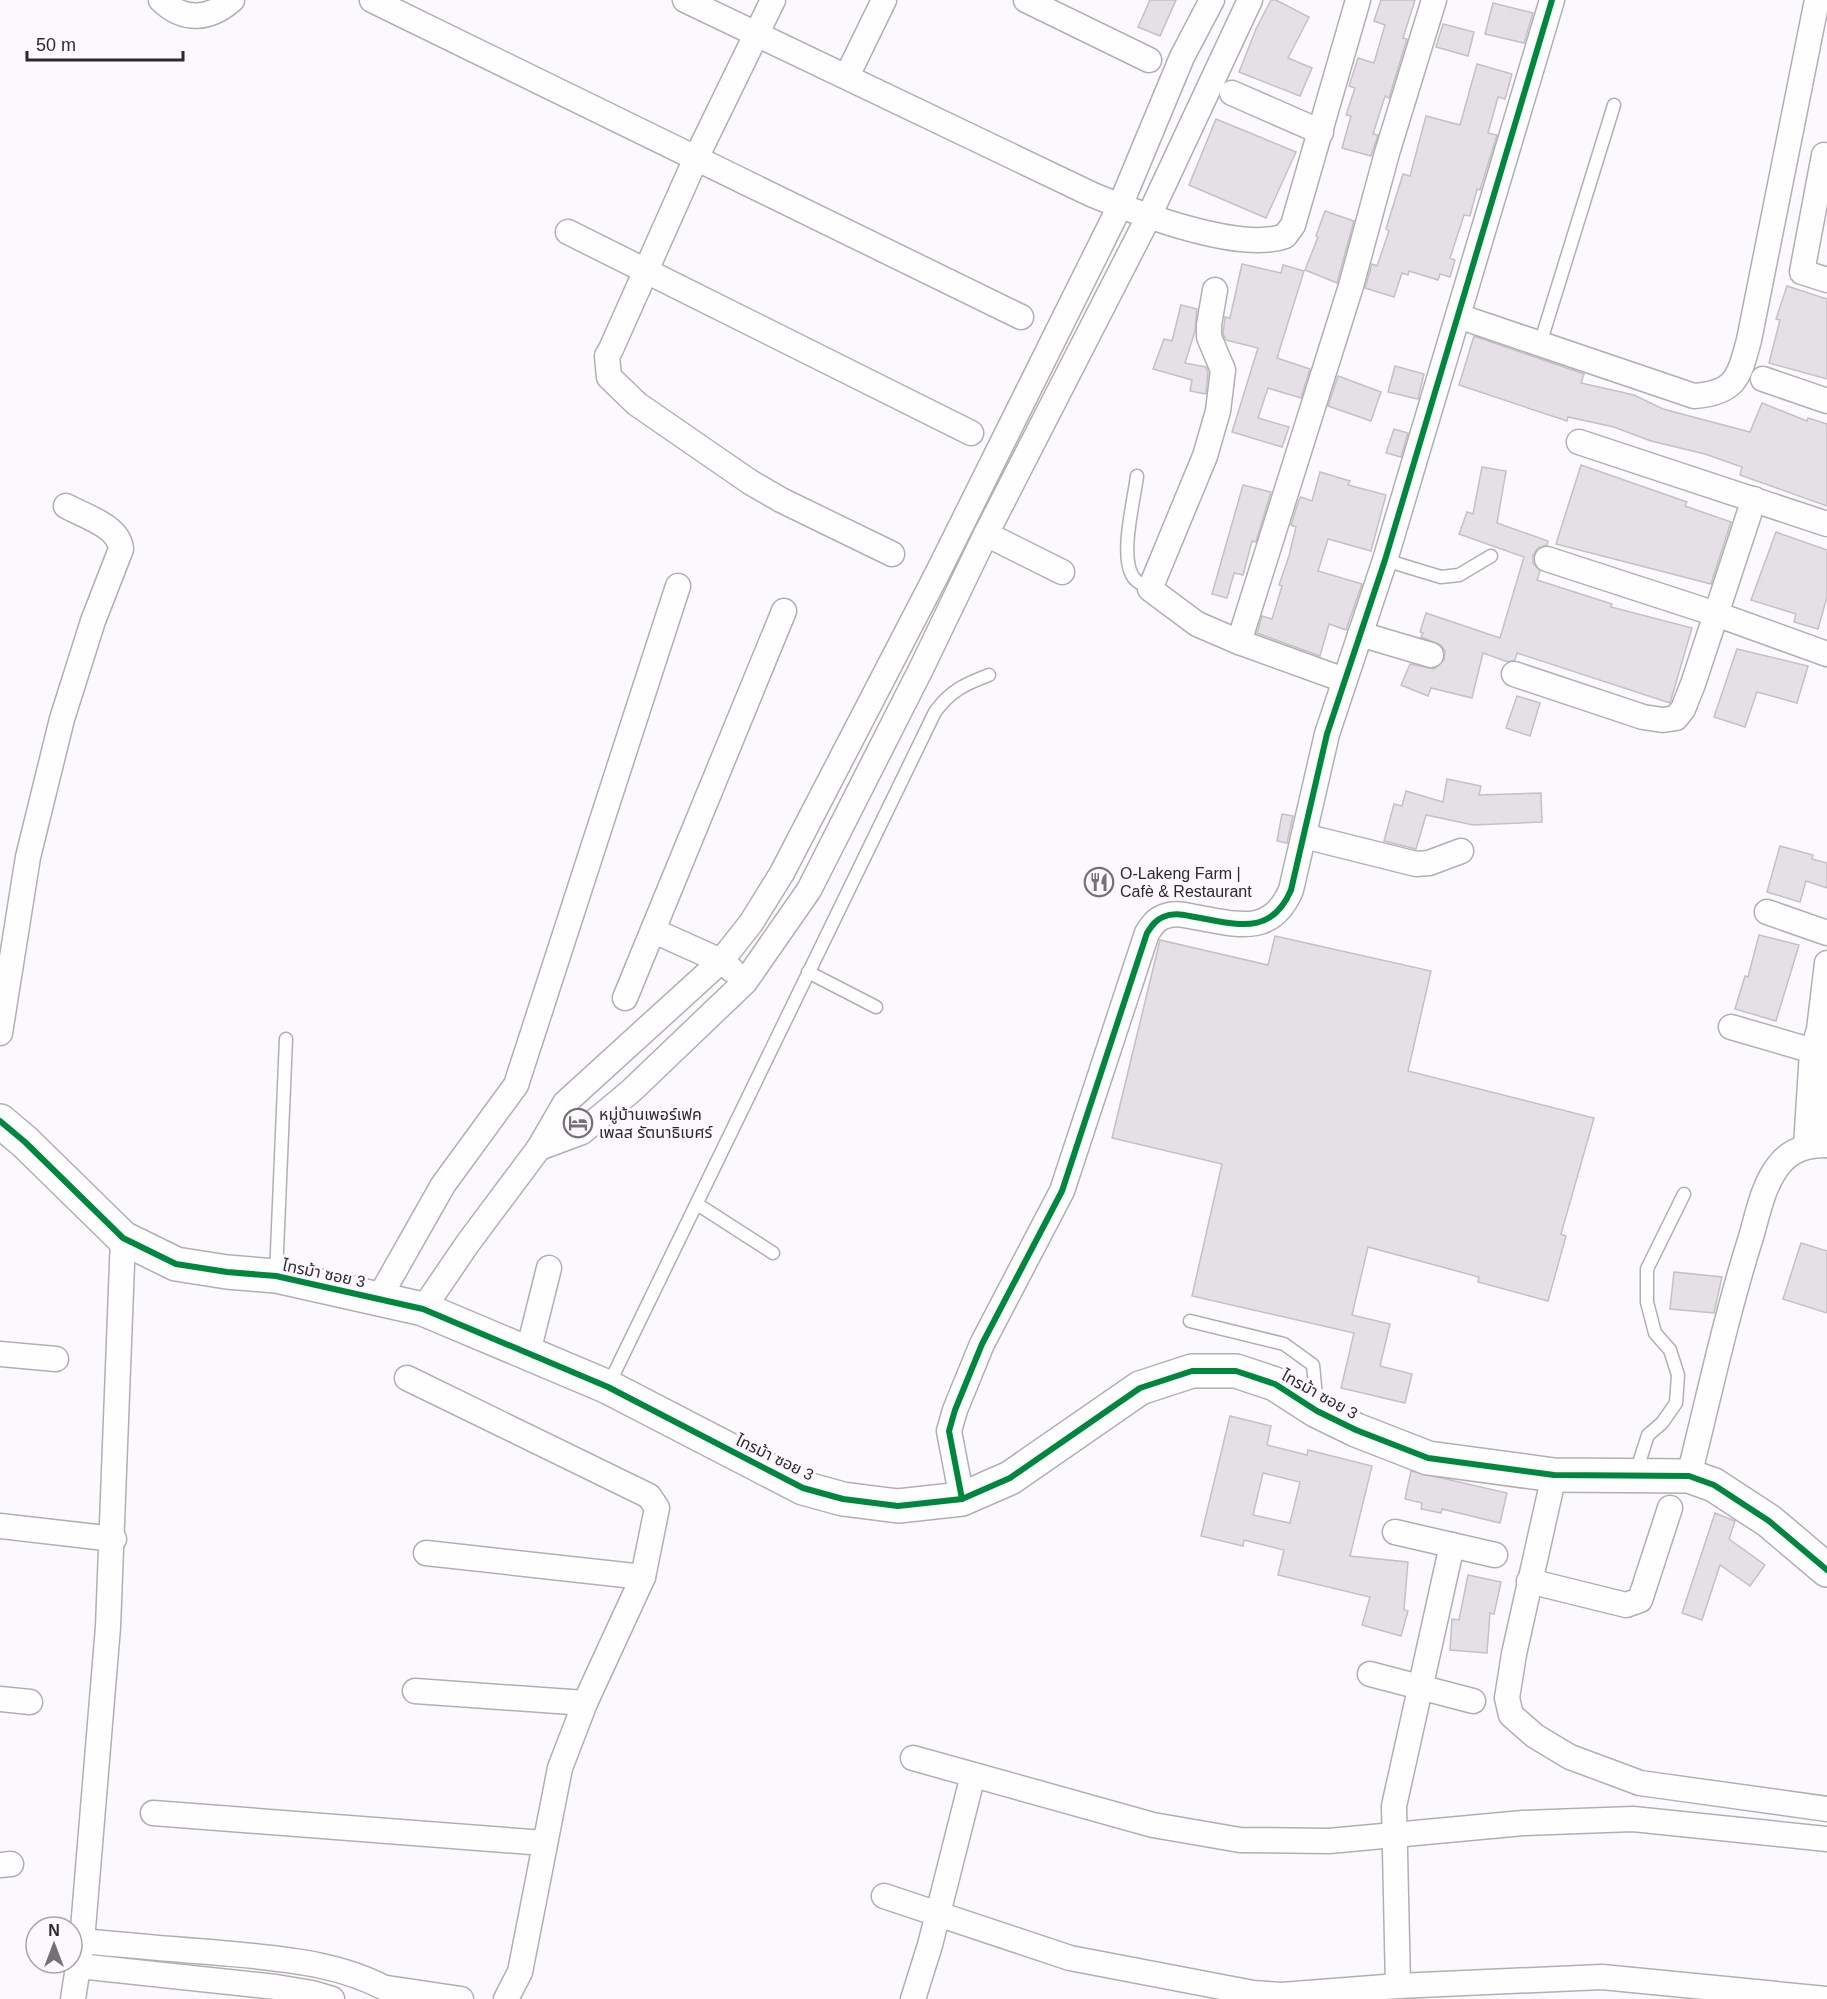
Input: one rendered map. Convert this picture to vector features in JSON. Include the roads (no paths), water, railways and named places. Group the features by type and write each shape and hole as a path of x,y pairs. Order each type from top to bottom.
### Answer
{"street":[{"path":"161,0 176,12 192,17 220,10 232,0"},
{"path":"372,0 697,156 1022,317"},
{"path":"685,0 1120,206 1149,216 1238,239 1260,241 1285,236 1293,225 1321,132 1350,3"},
{"path":"773,0 697,156 607,357 609,377 638,404 750,482 781,500 892,554"},
{"path":"847,76 884,0"},
{"path":"1026,0 1149,60"},
{"path":"423,1309 468,1243 539,1148 565,1103 721,961 751,923 782,873 911,625 1120,206 1182,57 1212,0"},
{"path":"539,1148 582,1132 631,1091 745,982 809,890 921,669 986,534 1149,216 1250,0"},
{"path":"1239,642 1351,286 1387,153 1434,0"},
{"path":"962,1499 949,1431 955,1410 982,1344 1062,1191 1147,933 1155,921 1176,914 1244,926 1261,923 1277,913 1284,905 1291,890 1327,734 1385,560 1552,0"},
{"path":"1458,316 1694,396 1713,395 1729,387 1739,376 1817,0"},
{"path":"1232,93 1321,132"},
{"path":"1827,156 1824,155 1803,272 1827,280"},
{"path":"568,232 971,433"},
{"path":"1215,290 1209,337 1224,370 1218,411 1205,456 1150,589 1197,624 1342,684"},
{"path":"1762,379 1827,401"},
{"path":"1579,442 1827,524"},
{"path":"1514,674 1643,717 1662,720 1676,718 1683,709 1693,684 1755,499"},
{"path":"0,1032 28,857 62,719 93,621 121,549 120,540 114,532 66,506"},
{"path":"986,534 1062,572"},
{"path":"1547,559 1716,614 1827,654"},
{"path":"379,1298 443,1185 516,1085 678,586"},
{"path":"625,998 784,611"},
{"path":"911,625 937,635"},
{"path":"1360,634 1431,655"},
{"path":"1304,836 1416,864 1429,863 1461,851"},
{"path":"1767,912 1827,933"},
{"path":"654,931 721,961 745,982"},
{"path":"1689,1476 1738,1278 1766,1189 1779,1165 1792,1152 1820,1145 1820,1048 1827,963"},
{"path":"1731,1027 1820,1048"},
{"name":"ไทรม้า ซอย 3","path":"0,1121 25,1142 123,1238 176,1264 227,1272 276,1276 423,1309 608,1387 803,1488 843,1499 898,1506 962,1499 1010,1478 1140,1388 1192,1371 1236,1371 1275,1384 1317,1411 1356,1430 1428,1458 1554,1475 1689,1476 1714,1485 1769,1521 1826,1566"},
{"path":"84,1916 114,1539 123,1238"},
{"path":"528,1353 549,1268"},
{"path":"0,1354 56,1359"},
{"path":"407,1378 649,1496 657,1508 643,1577 585,1703 560,1768 520,1972 506,1999"},
{"path":"1554,1475 1529,1581 1507,1698 1511,1715 1535,1736 1570,1756 1640,1783 1827,1809"},
{"path":"1529,1581 1626,1605 1640,1599 1670,1508"},
{"path":"0,1526 114,1539"},
{"path":"1395,1532 1495,1555"},
{"path":"1403,1990 1394,1806 1452,1545"},
{"path":"426,1553 643,1577"},
{"path":"1370,1674 1473,1701"},
{"path":"415,1690 585,1703"},
{"path":"0,1700 30,1702"},
{"path":"913,1758 1153,1825 1240,1840 1329,1841 1394,1837 1522,1823 1633,1819 1827,1839"},
{"path":"913,1999 974,1775"},
{"path":"153,1812 544,1844"},
{"path":"884,1896 1070,1958 1253,1993 1282,1995 1403,1990 1602,1977 1827,1999"},
{"path":"84,1941 318,1964 395,1994 461,1999"},
{"path":"84,1967 276,1987 332,1999"},
{"path":"73,1999 77,1975"}],"lane":[{"path":"1540,344 1614,105"},
{"path":"1137,476 1127,549 1128,562 1132,575 1150,589"},
{"path":"1385,560 1441,577 1459,575 1491,556"},
{"path":"608,1387 935,712 946,696 958,687 988,675"},
{"path":"808,972 876,1007"},
{"path":"276,1276 286,1040"},
{"path":"1635,1476 1648,1435 1662,1423 1676,1403 1678,1376 1670,1350 1655,1333 1647,1302 1647,1269 1684,1194"},
{"path":"697,1204 773,1252"},
{"path":"1190,1321 1284,1344 1302,1356 1313,1365 1317,1411"}],"place":[{"name":"O-Lakeng Farm | Cafè & Restaurant","path":"1099,882"},
{"name":"หมู่บ้านเพอร์เฟค เพลส รัตนาธิเบศร์","path":"578,1123"}]}
